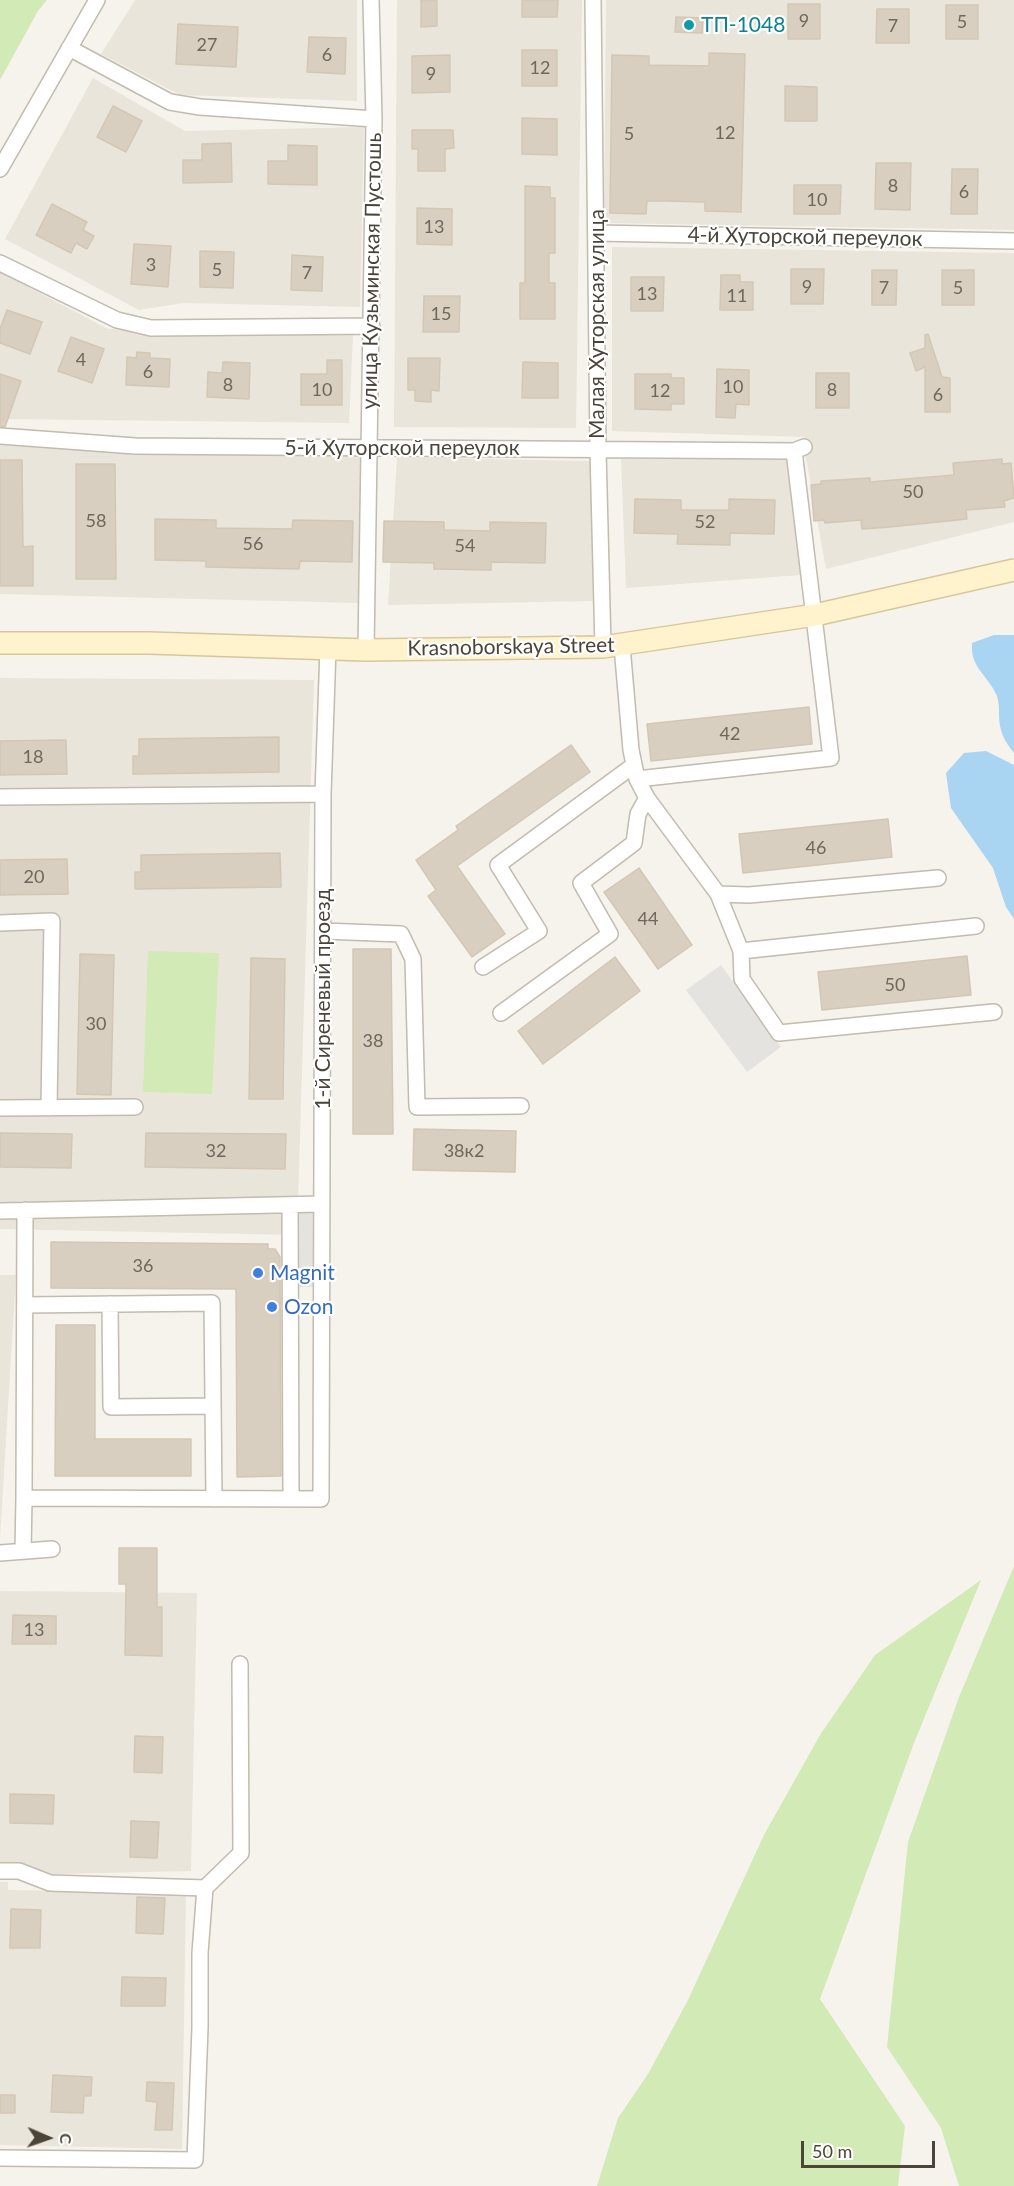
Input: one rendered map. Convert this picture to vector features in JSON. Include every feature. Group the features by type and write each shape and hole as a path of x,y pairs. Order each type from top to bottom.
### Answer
{"street":[{"path":"0,169 97,0"},
{"name":"улица Кузьминская Пустошь","path":"366,650 374,119 371,0"},
{"name":"Малая Хуторская улица","path":"593,0 598,450 612,646 636,772 647,798 718,894 741,951 742,979 779,1034 994,1012"},
{"path":"69,48 170,102 200,107 374,119"},
{"name":"4-й Хуторской переулок","path":"596,233 1014,241"},
{"path":"0,263 117,320 151,328 372,326"},
{"name":"5-й Хуторской переулок","path":"0,436 135,446 370,449 799,449 815,615"},
{"name":"Krasnoborskaya Street","path":"0,644 149,643 366,650 612,646 815,615 1014,570"},
{"path":"483,967 539,931 498,865 636,772 831,759 815,615"},
{"name":"1-й Сиреневый проезд","path":"291,1499 321,1499 322,794 328,648"},
{"path":"0,797 322,794"},
{"path":"501,1013 610,934 581,882 634,843 638,814 647,798"},
{"path":"718,894 749,895 938,878"},
{"path":"0,923 52,921 49,1108"},
{"path":"741,951 976,926"},
{"path":"322,932 401,934 413,959 417,1107 521,1106"},
{"path":"0,1108 135,1107"},
{"path":"0,1211 322,1204"},
{"path":"24,1498 291,1499 290,1205"},
{"path":"23,1551 25,1210"},
{"path":"25,1305 212,1303 214,1499"},
{"path":"110,1304 111,1407 213,1406"},
{"path":"0,1553 52,1549"},
{"path":"0,2158 195,2160 200,2028 200,1953 205,1888 241,1853 240,1664"},
{"path":"0,1871 19,1871 50,1883 205,1888"}],"shaded area":[{"path":"135,0 357,0 357,101 180,95 101,54"},
{"path":"397,0 582,0 576,428 394,427"},
{"path":"606,0 1014,0 1014,230 604,223"},
{"path":"93,78 185,131 364,127 360,307 184,303 139,310 5,239"},
{"path":"612,247 1014,253 1014,522 826,569 804,437 612,431"},
{"path":"0,272 108,329 353,335 349,423 0,419"},
{"path":"0,440 367,451 358,603 0,594"},
{"path":"397,457 591,461 593,601 388,605"},
{"path":"621,459 792,459 802,575 626,588"},
{"path":"0,678 314,680 297,1235 0,1229"},
{"path":"721,965 781,1047 747,1072 686,990"},
{"path":"322,1204 322,1287 290,1287 290,1205"},
{"path":"0,1275 16,1275 0,1539"},
{"path":"0,1591 197,1593 191,1871 53,1874 21,1863 0,1862"},
{"path":"0,1882 8,1882 8,1890 186,1893 182,2149 0,2145"}],"green space":[{"path":"0,0 47,0 38,11 0,80"},
{"path":"148,951 219,953 212,1094 143,1092"},
{"path":"1014,1566 1014,2186 959,2186 941,2128 887,2047 908,1842 959,1697"},
{"path":"981,1580 914,1743 820,1999 905,2126 898,2186 597,2186 618,2118 648,2074 687,2002 764,1835 820,1735 875,1655"}],"water":[{"path":"994,635 1014,635 1014,753 1001,730 997,696 977,665 972,652 972,643"},
{"path":"986,751 1014,765 1014,919 1006,907 993,868 951,808 946,773 964,753"}],"building":[{"path":"421,0 437,0 437,26 421,27"},
{"path":"522,0 558,0 557,17 522,17"},
{"path":"788,4 820,4 820,39 788,39"},
{"path":"946,5 978,5 978,39 946,39"},
{"path":"877,9 909,9 909,43 876,43"},
{"name":"ТП-1048","path":"676,17 703,18 702,33 675,32"},
{"path":"178,24 238,27 236,67 176,64"},
{"path":"309,37 346,38 345,74 307,72"},
{"path":"522,50 557,50 557,86 522,86"},
{"path":"709,53 745,54 741,212 705,211 705,202 647,201 646,214 610,213 612,55 649,56 649,65 709,66"},
{"path":"450,55 450,92 412,93 412,56"},
{"path":"785,86 817,87 817,121 785,121"},
{"path":"113,106 142,121 126,152 97,137"},
{"path":"522,118 557,119 557,155 522,154"},
{"path":"412,130 453,130 454,148 445,149 445,171 418,171 418,149 412,149"},
{"path":"231,143 232,182 183,183 183,160 202,160 202,144"},
{"path":"288,145 317,146 317,185 268,184 268,161 288,161"},
{"path":"876,163 911,163 910,210 875,209"},
{"path":"952,169 978,169 977,214 951,214"},
{"path":"794,185 841,185 840,214 794,214"},
{"path":"525,186 550,187 550,198 555,198 555,253 549,253 549,283 555,283 555,319 520,319 520,283 525,283"},
{"path":"52,204 87,222 83,230 94,236 87,249 76,243 71,253 36,235"},
{"path":"417,208 452,209 452,245 417,244"},
{"path":"134,244 171,246 168,287 131,284"},
{"path":"200,251 234,252 233,288 200,287"},
{"path":"292,255 323,257 322,291 291,290"},
{"path":"791,269 824,269 823,304 791,304"},
{"path":"872,270 897,270 896,305 872,305"},
{"path":"942,270 974,270 974,305 942,305"},
{"path":"721,275 740,275 740,282 753,282 753,310 720,310"},
{"path":"631,277 664,277 663,311 631,311"},
{"path":"424,296 460,296 459,332 423,332"},
{"path":"7,310 42,322 30,354 0,343 0,329"},
{"path":"928,334 942,377 950,378 950,412 925,412 925,367 916,371 910,353 925,348 925,335"},
{"path":"71,337 104,349 92,383 58,371"},
{"path":"137,352 150,353 150,358 170,359 169,387 126,385 127,357 136,358"},
{"path":"408,358 440,358 439,391 431,390 431,402 415,401 415,390 408,390"},
{"path":"327,360 342,360 342,405 301,405 301,374 327,374"},
{"path":"223,362 250,363 249,399 207,397 208,372 222,373"},
{"path":"523,362 558,363 558,398 522,398"},
{"path":"717,369 749,370 749,405 736,404 735,418 716,417"},
{"path":"816,373 849,373 849,408 816,408"},
{"path":"0,374 21,381 5,427 0,426"},
{"path":"635,374 671,374 671,378 684,378 684,404 671,404 671,410 635,409"},
{"path":"1002,459 1002,464 1011,463 1014,498 1004,501 1005,507 966,510 967,519 890,527 862,529 861,520 825,523 824,520 814,521 811,485 821,484 821,481 870,478 870,482 954,475 953,463"},
{"path":"0,460 22,460 23,547 33,546 33,586 0,586"},
{"path":"76,464 115,464 116,579 76,579"},
{"path":"635,499 681,500 681,510 729,510 729,499 775,500 774,534 730,533 730,545 677,544 678,534 634,533"},
{"path":"155,519 216,520 216,528 292,529 293,520 353,521 352,562 300,561 299,569 206,567 206,561 155,560"},
{"path":"384,521 444,522 444,530 490,531 490,522 546,523 545,563 491,562 491,570 434,569 434,563 383,562"},
{"path":"809,707 812,744 651,761 647,724"},
{"path":"279,737 279,772 133,774 133,756 139,756 139,739"},
{"path":"66,740 67,774 0,775 0,741"},
{"path":"571,745 590,772 457,866 505,934 472,957 428,896 436,890 416,860 458,830 456,826"},
{"path":"888,819 892,857 743,873 739,834"},
{"path":"280,853 281,887 135,889 135,872 141,872 141,855"},
{"path":"67,859 68,894 0,895 0,860"},
{"path":"639,868 692,945 658,969 604,892"},
{"path":"353,949 391,949 393,1134 353,1134"},
{"path":"80,954 114,955 111,1095 77,1094"},
{"path":"967,956 971,995 822,1010 818,972"},
{"path":"615,957 640,991 543,1064 518,1031"},
{"path":"251,958 285,959 283,1099 249,1099"},
{"path":"414,1129 516,1131 515,1172 413,1170"},
{"path":"0,1133 72,1134 71,1168 0,1167"},
{"path":"146,1133 286,1134 285,1169 145,1167"},
{"path":"51,1242 268,1244 268,1249 275,1249 280,1257 281,1476 237,1477 236,1289 51,1288"},
{"path":"56,1325 95,1325 95,1439 191,1439 191,1476 55,1476"},
{"path":"119,1548 157,1548 157,1607 162,1607 162,1656 125,1655 126,1584 119,1584"},
{"path":"13,1615 56,1616 56,1644 12,1644"},
{"path":"135,1736 163,1737 162,1773 134,1772"},
{"path":"10,1794 54,1795 53,1824 10,1823"},
{"path":"131,1821 159,1822 157,1858 130,1857"},
{"path":"137,1897 165,1898 163,1934 136,1933"},
{"path":"11,1909 41,1910 40,1948 10,1948"},
{"path":"122,1977 166,1978 165,2006 121,2006"},
{"path":"53,2075 92,2077 91,2096 84,2096 83,2113 51,2112"},
{"path":"147,2082 174,2083 172,2130 155,2130 157,2102 146,2101"},
{"path":"0,2095 15,2095 15,2113 0,2113"}],"place":[{"name":"ТП-1048","path":"689,25"},
{"name":"Magnit","path":"258,1273"},
{"name":"Ozon","path":"272,1307"}]}
